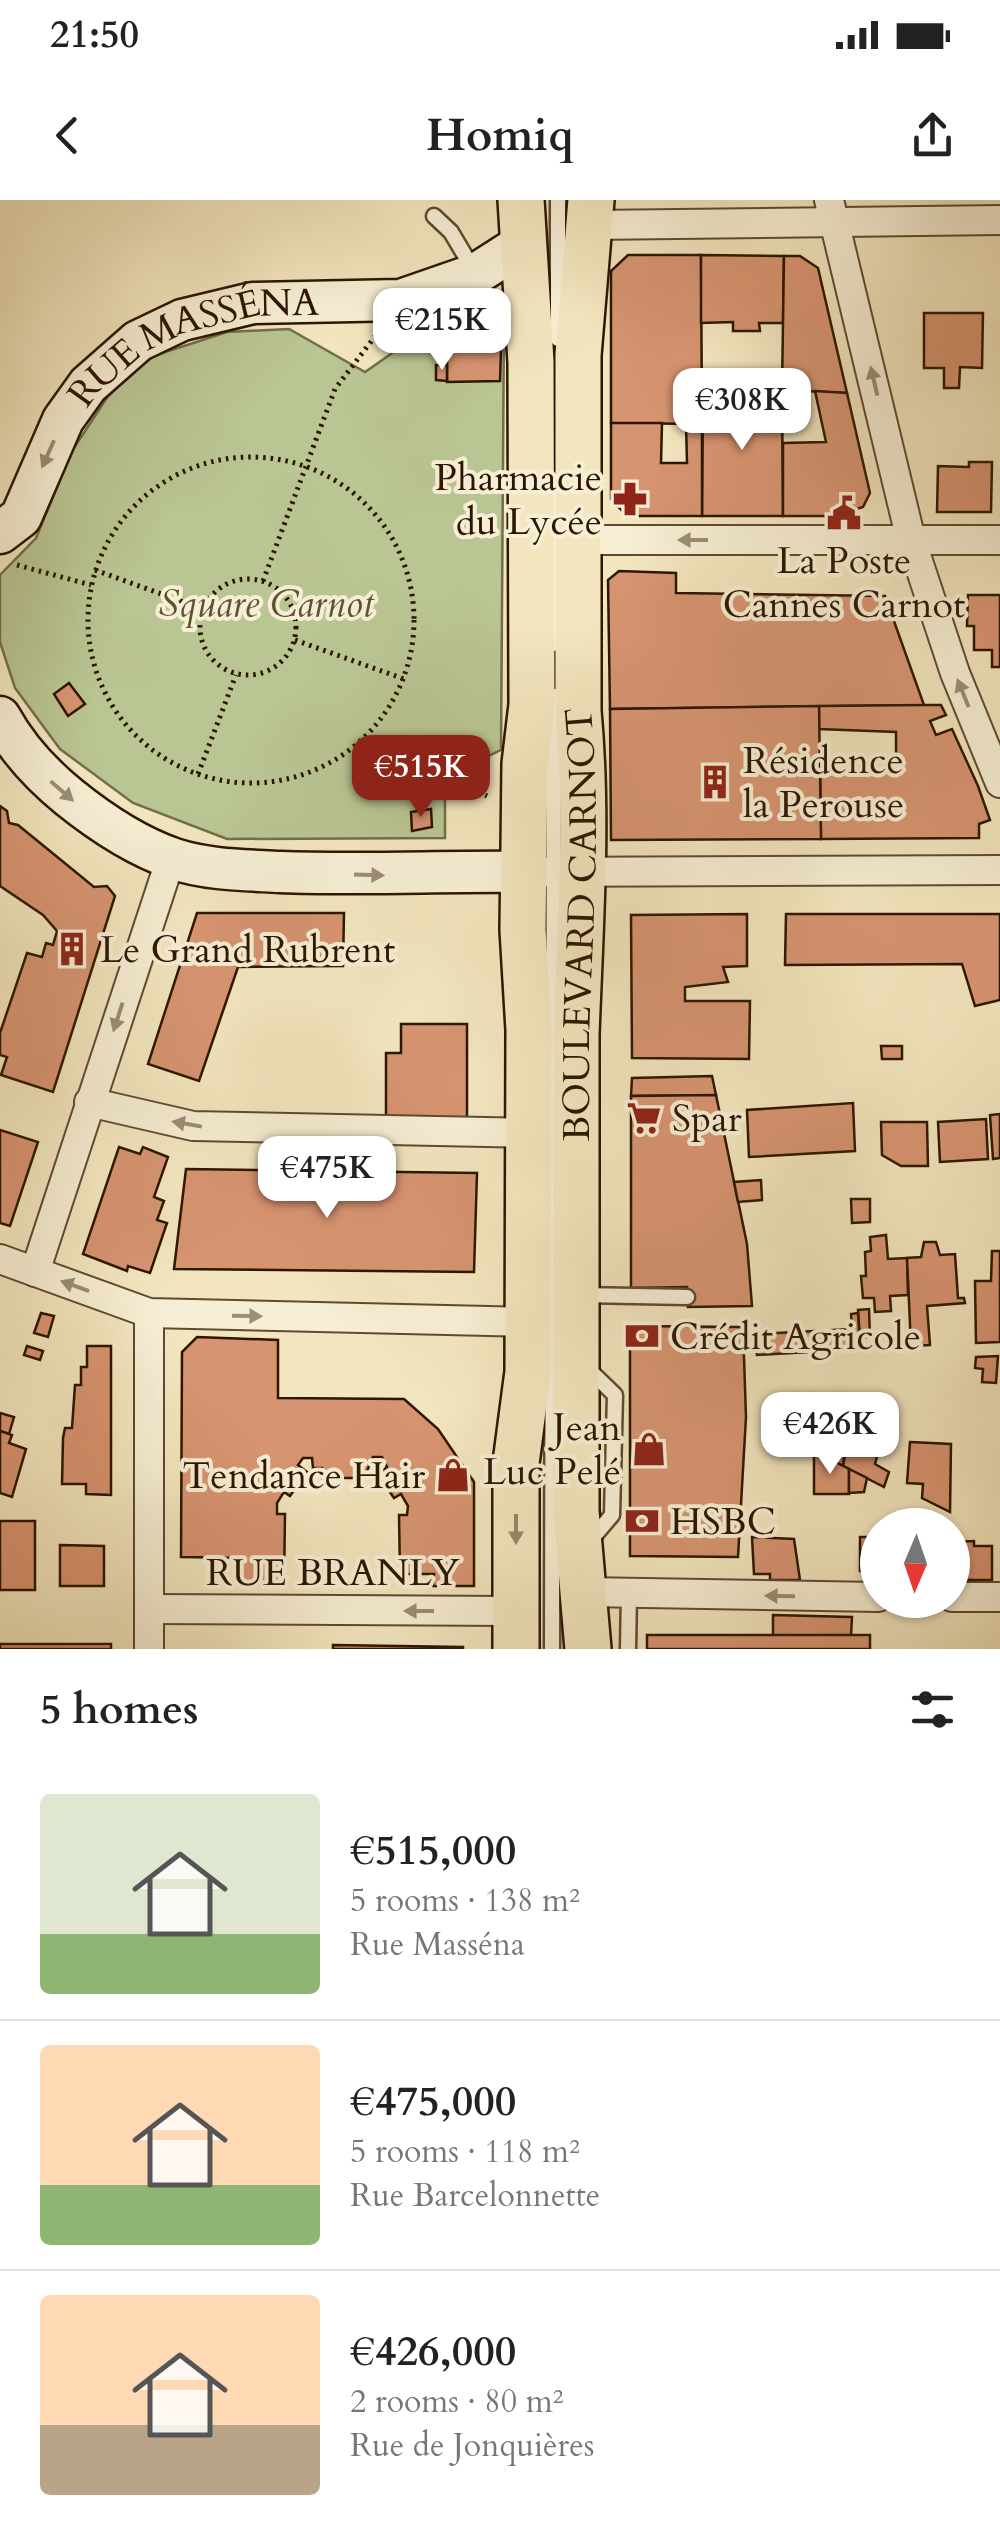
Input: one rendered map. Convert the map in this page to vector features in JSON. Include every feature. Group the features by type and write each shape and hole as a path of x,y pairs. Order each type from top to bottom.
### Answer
{"main road":[{"name":"BOULEVARD CARNOT","path":"516,1630 516,1463 526,1397 528,1322 523,930 553,873 578,540 580,208"},
{"name":"BOULEVARD CARNOT","path":"522,222 533,446 532,706 525,764 582,974 576,1034 576,1358 581,1572 588,1649"},
{"name":"RUE MASSÉNA","path":"6,548 62,420 88,385 138,341 182,320 253,303 401,300 476,274 522,222"},
{"path":"5,737 80,806 171,858 232,869 430,876 553,873"},
{"path":"430,876 464,884 498,900 523,930"}],"street":[{"path":"580,208 833,211 1000,220"},
{"path":"833,211 911,540 955,674 1000,784"},
{"path":"578,540 1000,540"},
{"path":"35,1272 171,858"},
{"path":"553,873 1000,870"},
{"path":"90,1102 192,1126 528,1133"},
{"path":"0,1260 150,1314 528,1322"},
{"path":"149,1649 150,1314"},
{"path":"581,1572 629,1593 860,1597"},
{"path":"970,1597 1000,1598"},
{"name":"RUE BRANLY","path":"149,1609 516,1630"}],"lane":[{"path":"558,362 580,208"},
{"path":"434,216 451,232 476,274"},
{"path":"554,658 556,482"},
{"path":"552,1649 554,678"},
{"path":"576,1294 687,1297"},
{"path":"628,1649 629,1593"}],"path":[{"path":"263,581 335,389 401,300"},
{"path":"254,456 305,466 344,485 377,514 400,552 413,593 414,636 404,679 386,712 362,740 326,765 285,780 242,783 198,774 147,744 108,700 93,664 87,625 95,570 118,524 156,487 171,479 202,464 254,456"},
{"path":"6,548 91,586"},
{"path":"95,570 202,609"},
{"path":"234,580 263,581 287,598 297,625 295,640 289,654 266,673 236,675 220,668 201,642 202,609 210,596 234,580"},
{"path":"295,640 404,679"},
{"path":"198,774 236,675"},
{"path":"362,740 493,798"}],"green space":[{"name":"Square Carnot","path":"471,298 504,322 501,750 445,777 445,838 227,839 133,803 60,749 15,688 0,642 0,575 36,538 72,451 108,396 150,357 227,332 289,329 365,372"}],"building":[{"path":"628,255 701,255 702,424 611,423 611,271"},
{"path":"701,255 784,256 783,323 759,323 760,331 733,331 733,322 701,323"},
{"path":"784,256 800,256 818,268 847,393 782,390"},
{"path":"924,313 983,313 982,368 960,367 959,388 944,388 944,368 924,368"},
{"path":"447,350 501,350 500,381 447,382"},
{"path":"436,365 447,365 447,381 436,380"},
{"path":"703,388 782,390 783,516 702,516"},
{"path":"782,390 800,391 800,412 783,412"},
{"path":"815,391 847,393 870,493 863,507 847,512 847,516 783,516 783,443 826,442"},
{"path":"611,423 662,423 661,463 687,463 686,423 702,424 702,516 627,516 611,499"},
{"path":"969,462 992,462 991,512 937,512 938,466 969,467"},
{"path":"619,571 676,573 676,593 885,596 924,705 610,709 608,580"},
{"path":"968,595 1000,595 1000,667 992,667 992,650 974,650 974,626 967,626"},
{"path":"69,683 85,704 68,716 54,694"},
{"path":"941,705 946,715 930,721 936,735 952,729 990,820 979,824 979,838 821,839 820,757 862,758 862,773 896,772 896,732 819,729 819,706"},
{"name":"Résidence la Perouse","path":"819,706 821,839 611,840 610,709"},
{"name":"Le Grand Rubrent","path":"0,806 7,811 9,823 18,825 94,887 107,886 115,896 53,1092 1,1075 7,1057 0,1055 0,1033 27,953 42,957 46,943 53,945 57,931 43,915 0,886"},
{"path":"431,809 432,827 412,831 411,812"},
{"path":"197,913 344,913 343,966 238,967 199,1081 148,1064"},
{"path":"747,914 747,966 723,967 728,982 685,987 685,1001 750,1001 749,1059 632,1058 631,915"},
{"path":"786,914 1000,914 1000,1000 975,1006 962,964 785,965"},
{"path":"401,1024 467,1024 467,1121 386,1121 386,1053 401,1053"},
{"path":"881,1046 902,1046 902,1059 882,1059"},
{"path":"712,1076 716,1095 631,1096 632,1078"},
{"path":"716,1095 747,1244 752,1306 688,1307 687,1287 631,1288 631,1096"},
{"path":"853,1103 855,1151 749,1157 747,1110"},
{"path":"1000,1114 1000,1158 993,1159 990,1115"},
{"path":"986,1119 988,1159 940,1162 938,1122"},
{"path":"881,1122 927,1122 928,1166 901,1166 882,1155"},
{"path":"0,1130 38,1142 10,1226 0,1223"},
{"path":"119,1147 140,1154 143,1147 168,1157 154,1197 164,1201 157,1220 167,1223 150,1273 128,1266 127,1271 83,1254"},
{"path":"186,1169 477,1173 474,1272 174,1269"},
{"path":"761,1180 762,1200 738,1202 734,1182"},
{"path":"851,1199 870,1199 870,1222 852,1223"},
{"path":"886,1235 888,1259 907,1258 908,1295 890,1296 891,1311 875,1312 874,1298 863,1298 861,1276 866,1276 865,1252 871,1251 870,1237"},
{"path":"924,1242 936,1242 940,1255 955,1254 958,1298 964,1298 965,1303 927,1306 930,1345 911,1346 907,1258 921,1257"},
{"path":"992,1251 1000,1251 1000,1342 976,1343 975,1281 991,1281"},
{"path":"869,1309 870,1337 860,1338 858,1310"},
{"path":"41,1313 54,1316 48,1337 34,1333"},
{"path":"858,1313 860,1349 757,1355 755,1334 852,1329 851,1314"},
{"path":"630,1326 743,1327 746,1417 738,1557 630,1556"},
{"path":"197,1337 278,1340 278,1398 404,1399 438,1429 474,1482 474,1586 433,1586 434,1574 400,1574 399,1515 407,1515 408,1506 401,1494 394,1498 378,1475 387,1467 382,1457 373,1457 364,1478 322,1478 322,1468 313,1468 312,1458 303,1458 298,1465 307,1472 290,1496 284,1492 277,1503 277,1514 285,1514 284,1584 242,1584 241,1558 181,1557 182,1352"},
{"path":"27,1346 43,1351 40,1360 24,1355"},
{"path":"87,1346 111,1346 111,1495 86,1494 86,1484 62,1484 63,1438 65,1428 72,1428 75,1385 81,1385 81,1367 87,1367"},
{"path":"998,1356 996,1383 982,1382 983,1369 975,1368 976,1357"},
{"path":"797,1403 849,1427 843,1466 766,1428 776,1407 792,1414"},
{"path":"0,1413 14,1417 9,1434 0,1431"},
{"path":"0,1431 12,1435 9,1443 26,1449 12,1497 0,1493"},
{"path":"849,1431 882,1439 875,1464 889,1472 884,1487 843,1466"},
{"path":"910,1442 951,1444 950,1508 922,1498 923,1484 907,1483"},
{"path":"814,1451 849,1469 849,1494 814,1494"},
{"path":"849,1469 867,1478 864,1492 849,1493"},
{"path":"0,1521 35,1521 35,1590 0,1590"},
{"path":"752,1537 794,1539 800,1580 770,1580 770,1574 754,1574"},
{"path":"970,1541 974,1541 974,1546 992,1546 992,1580 970,1580"},
{"path":"60,1545 104,1546 104,1586 60,1586"},
{"path":"773,1615 852,1617 851,1636 773,1635"},
{"path":"647,1635 870,1635 870,1649 647,1649"},
{"path":"0,1644 111,1644 111,1649 0,1649"},
{"path":"333,1645 463,1647 463,1649 333,1649"}],"place":[{"name":"Pharmacie du Lycée","path":"630,499"},
{"name":"La Poste Cannes Carnot","path":"844,513"},
{"name":"Résidence la Perouse","path":"715,782"},
{"name":"Le Grand Rubrent","path":"72,949"},
{"name":"Spar","path":"644,1118"},
{"name":"Crédit Agricole","path":"642,1336"},
{"name":"Jean Luc Pelé","path":"649,1449"},
{"name":"Tendance Hair","path":"453,1475"},
{"name":"HSBC","path":"642,1521"}]}
